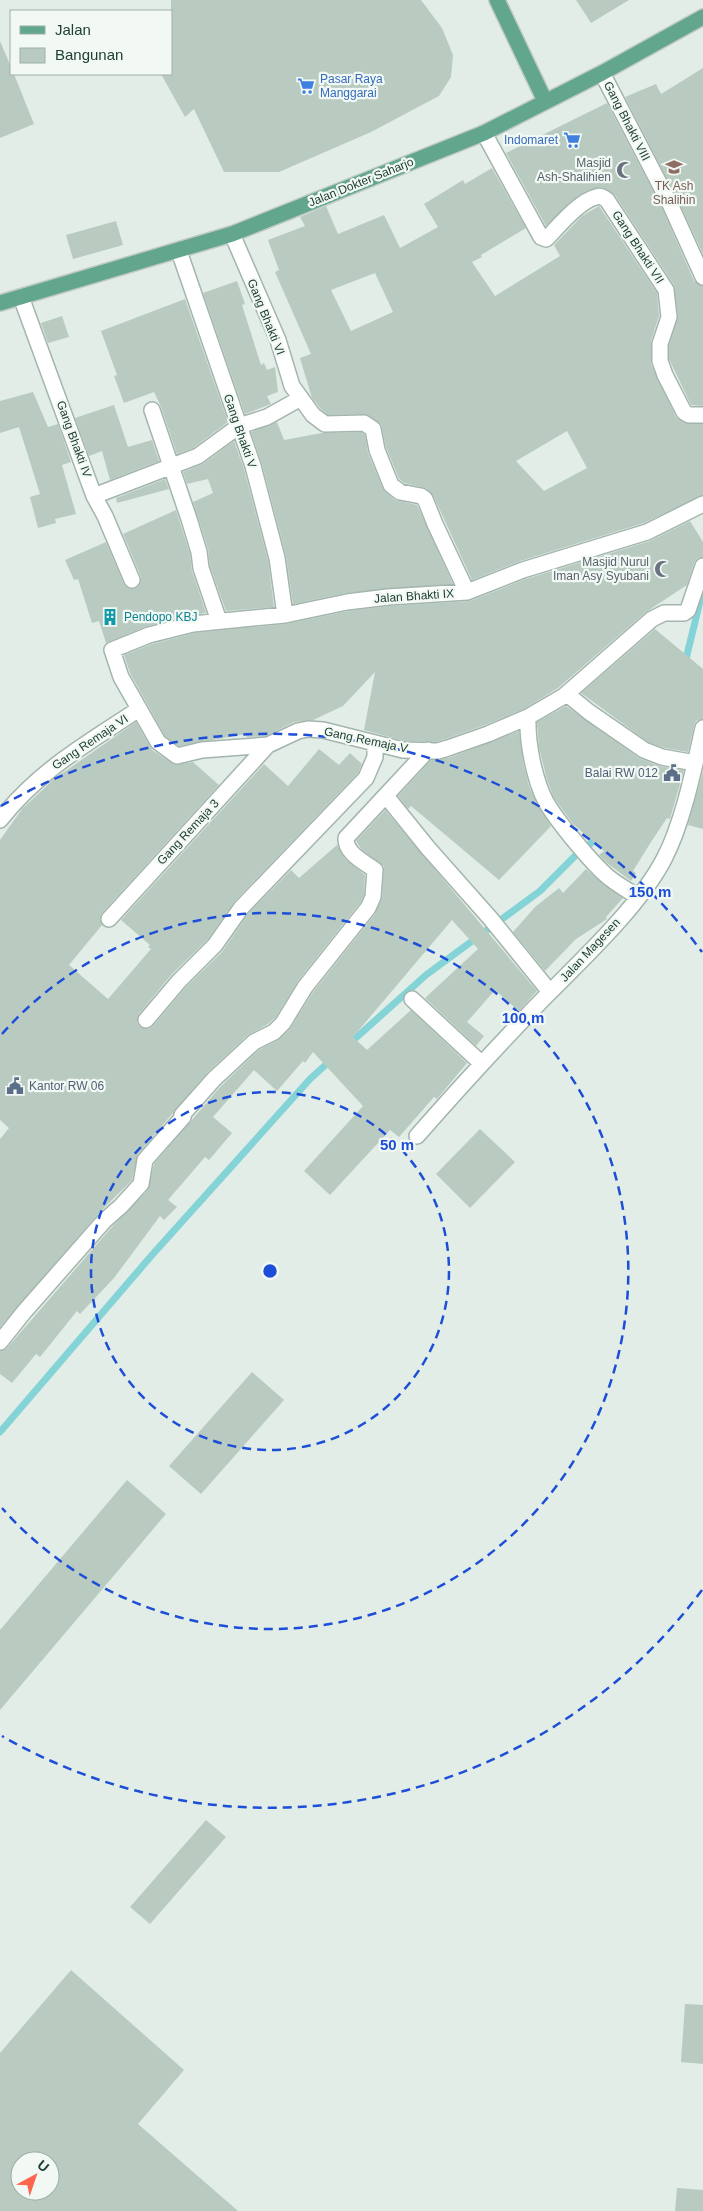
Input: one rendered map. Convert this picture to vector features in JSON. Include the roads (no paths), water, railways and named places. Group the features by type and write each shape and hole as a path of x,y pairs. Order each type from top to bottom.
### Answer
{"main road":[{"path":"498,0 545,101"},
{"name":"Jalan Dokter Saharjo","path":"0,303 232,234 484,132 602,73 703,17"}],"street":[{"name":"Gang Bhakti VIII","path":"602,73 670,204 703,277"},
{"name":"Gang Bhakti VII","path":"484,132 541,238 546,239 585,202 596,196 601,196 612,206 666,290 669,317 660,344 660,361 665,375 684,412 689,415 703,415"},
{"name":"Gang Bhakti VI","path":"232,234 278,340 292,386 313,415 325,424 364,423 373,429 377,450 391,485 400,492 421,496 425,499 434,524 463,580 467,592"},
{"name":"Gang Bhakti V","path":"179,251 252,466 277,558 284,616"},
{"name":"Gang Bhakti IV","path":"22,296 94,496 106,516 132,580"},
{"path":"94,496 172,468 206,451 239,426 266,417 301,398"},
{"path":"152,410 189,519 199,552 201,568 219,621"},
{"name":"Jalan Bhakti IX","path":"114,648 170,629 219,621 284,616 356,601 415,594 467,592 523,570 647,532 703,504"},
{"name":"Gang Remaja V","path":"114,648 113,654 121,677 158,742 177,756 221,748 268,745 298,731 308,730 323,730 404,750 448,748 528,717 568,694 652,619 664,613 684,613 688,610 703,566"},
{"path":"568,694 589,712 644,750 662,757 695,763"},
{"name":"Gang Remaja VI","path":"0,820 50,769 139,708"},
{"path":"528,717 528,734 532,760 546,802 578,845 606,876 638,897"},
{"name":"Jalan Magesen","path":"418,1136 481,1063 638,897 664,859 688,790 703,728"},
{"path":"146,1020 179,981 215,945 241,908 366,778 375,757 375,743"},
{"name":"Gang Remaja 3","path":"109,919 268,745"},
{"path":"2,1336 81,1246 140,1184 145,1160 214,1079 254,1042 274,1032 283,1023 305,987 368,908 373,897 375,870 350,852 346,845 346,838 428,750"},
{"path":"386,796 428,848 502,932 550,992"},
{"path":"412,999 481,1063"}],"waterway":[{"path":"685,663 703,589"},
{"path":"589,845 599,835"},
{"path":"348,1045 426,975 540,891 578,853"},
{"path":"0,1432 152,1255 310,1079 332,1059"}],"place":[{"name":"Pasar Raya Manggarai","path":"306,86"},
{"name":"Indomaret","path":"572,140"},
{"name":"TK Ash Shalihin","path":"674,167"},
{"name":"Masjid Ash-Shalihien","path":"625,170"},
{"name":"Masjid Nurul Iman Asy Syubani","path":"663,569"},
{"name":"Pendopo KBJ","path":"110,617"},
{"name":"Balai RW 012","path":"672,773"},
{"name":"Kantor RW 06","path":"15,1086"}]}
